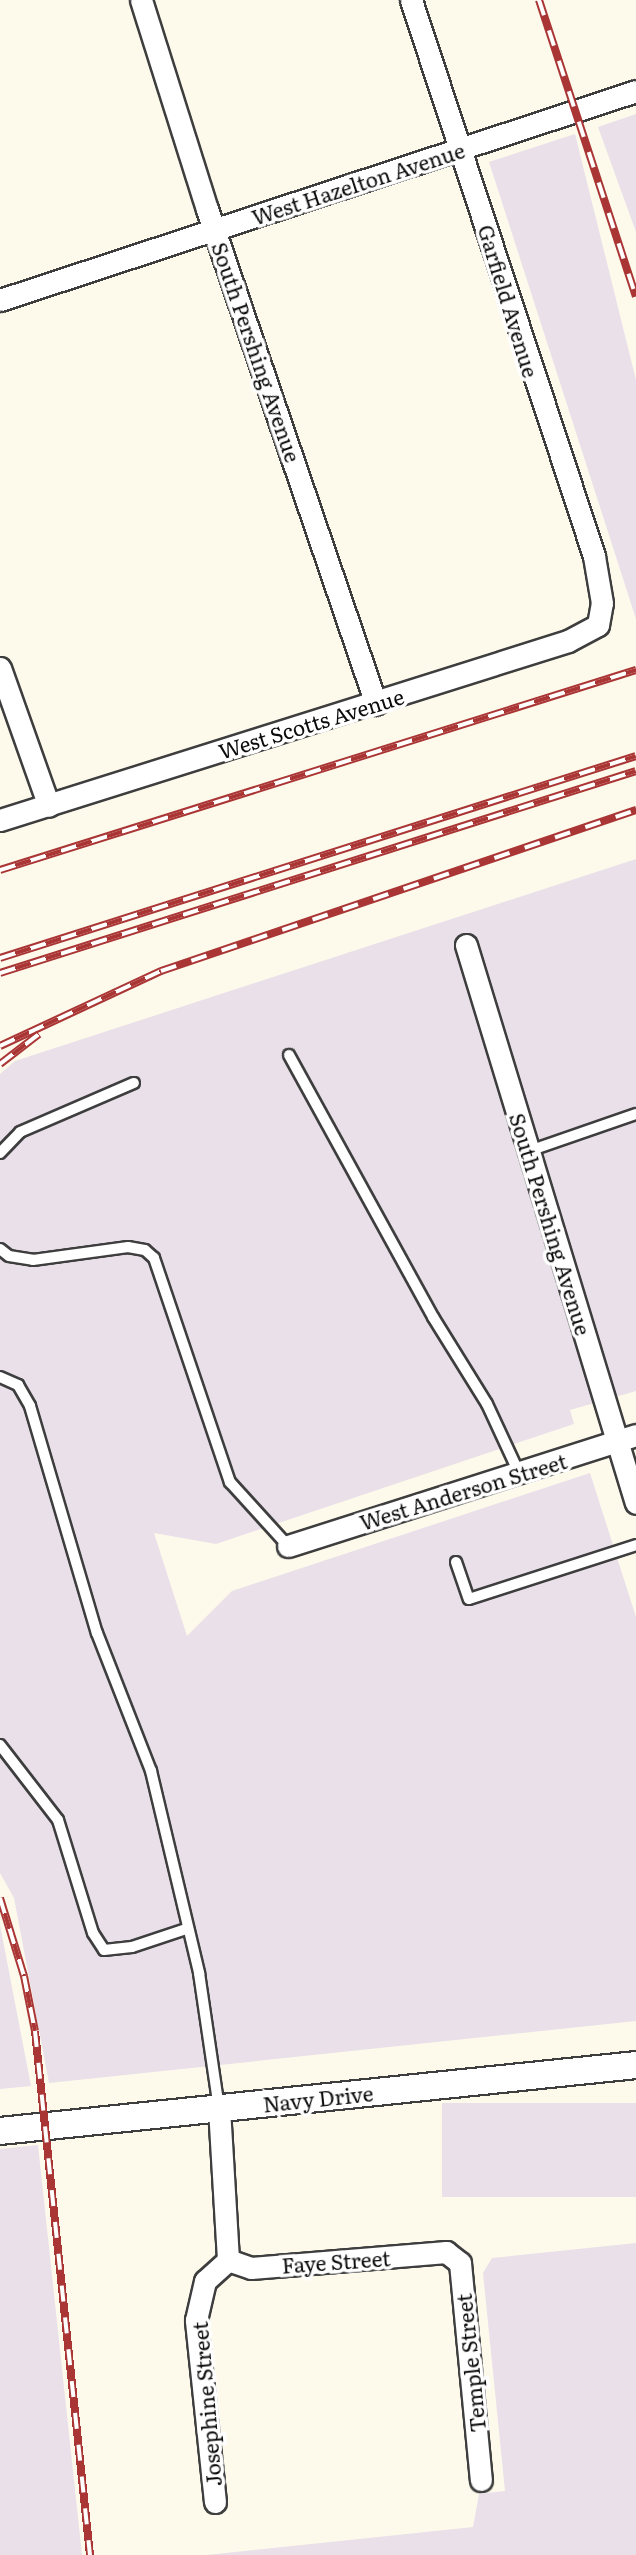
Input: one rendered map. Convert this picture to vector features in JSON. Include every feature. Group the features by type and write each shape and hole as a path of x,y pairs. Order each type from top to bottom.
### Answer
{"street":[{"name":"South Pershing Avenue","path":"141,0 215,230 376,704"},
{"name":"Garfield Avenue","path":"411,0 552,436 594,556 602,603"},
{"name":"West Hazelton Avenue","path":"0,300 636,91"},
{"name":"West Scotts Avenue","path":"0,820 376,704 568,641 598,625 602,603"},
{"path":"0,668 48,806"},
{"name":"South Pershing Avenue","path":"466,945 529,1151 627,1438 636,1503"},
{"name":"West Anderson Street","path":"288,1546 627,1438"},
{"name":"Navy Drive","path":"0,2132 636,2065"},
{"path":"219,2108 228,2260"},
{"name":"Faye Street","path":"228,2260 251,2267 446,2252"},
{"name":"Temple Street","path":"446,2252 460,2263 481,2480"},
{"name":"Josephine Street","path":"215,2502 196,2320 205,2281 228,2260"}],"lane":[{"path":"289,1055 433,1317 487,1404 519,1473"},
{"path":"0,1153 20,1132 134,1083"},
{"path":"529,1151 636,1114"},
{"path":"0,1249 9,1256 33,1260 128,1247 145,1250 154,1258 230,1482 288,1546"},
{"path":"0,1377 18,1385 30,1406 97,1633 151,1771 186,1929 199,1973 219,2108"},
{"path":"456,1562 469,1598 636,1545"},
{"path":"0,1745 58,1820 93,1933 104,1950 132,1947 186,1929"}],"shaded area":[{"path":"636,114 636,232 598,127"},
{"path":"575,134 636,380 636,619 489,162"},
{"path":"636,859 636,1391 570,1410 574,1424 216,1544 154,1533 187,1636 232,1591 590,1473 636,1617 636,2021 49,2083 14,1898 0,1873 0,1074 15,1061"},
{"path":"0,1925 31,2086 0,2089"},
{"path":"442,2103 636,2103 636,2197 442,2197"},
{"path":"38,2145 82,2555 0,2555 0,2149"},
{"path":"636,2243 636,2555 207,2555 473,2527 479,2494 505,2491 483,2273 492,2258"}],"railway":[{"path":"539,0 636,297"},
{"path":"0,870 636,670"},
{"path":"0,958 636,756"},
{"path":"0,973 636,771"},
{"path":"0,1046 161,971 636,810"},
{"path":"0,1064 39,1034"},
{"path":"0,1898 24,1976 35,2031 90,2555"}]}
